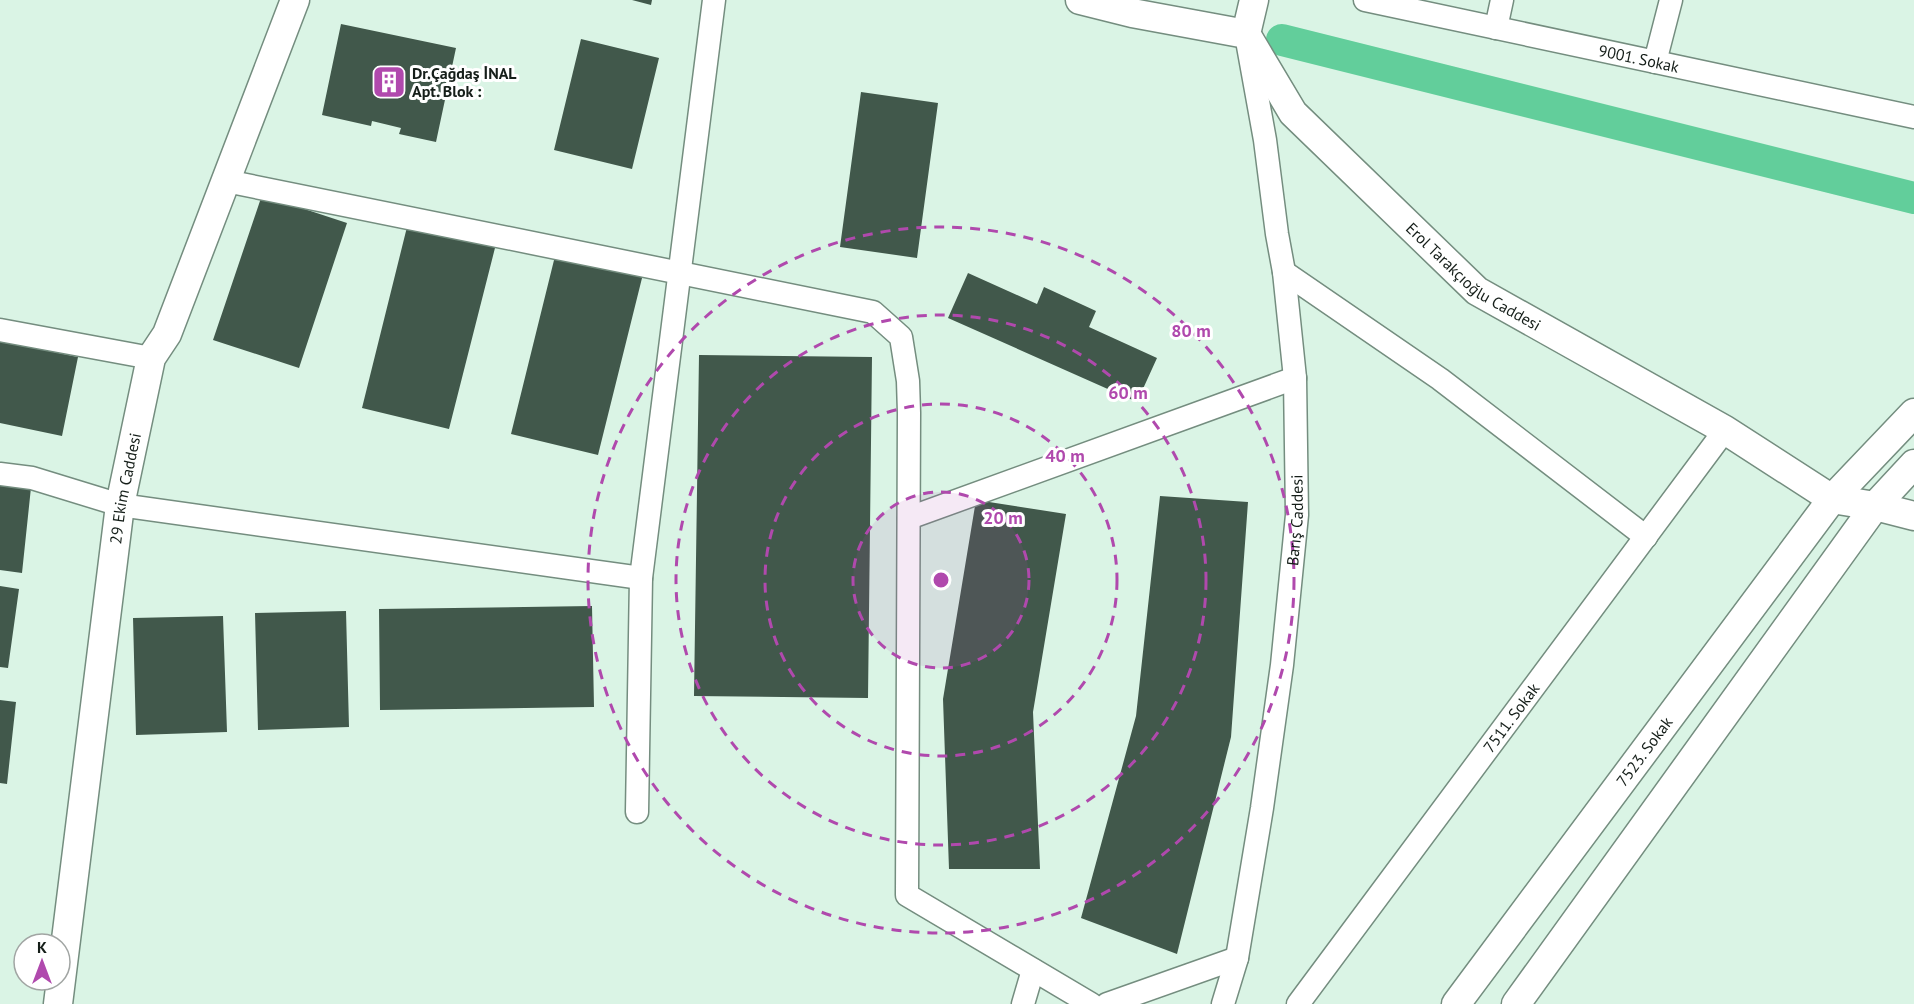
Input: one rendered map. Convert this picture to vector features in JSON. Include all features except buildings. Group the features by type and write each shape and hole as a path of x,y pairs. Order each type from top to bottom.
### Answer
{"street":[{"name":"29 Ekim Caddesi","path":"58,1004 120,505 151,358 167,334 295,0"},
{"path":"637,812 641,578 714,0"},
{"path":"1080,0 1132,13 1246,34 1254,0"},
{"name":"9001. Sokak","path":"1365,0 1914,117"},
{"path":"1496,28 1502,0"},
{"path":"1655,62 1671,0"},
{"name":"Barış Caddesi","path":"1223,1004 1237,958 1262,808 1283,653 1297,515 1295,378 1284,272 1265,140 1246,34"},
{"name":"Erol Tarakçıoğlu Caddesi","path":"1246,34 1293,113 1477,291 1725,430 1832,499 1914,516"},
{"path":"226,181 873,312 901,337 908,381 907,895 1090,1004"},
{"path":"1284,272 1440,379 1646,537"},
{"path":"0,330 151,358"},
{"path":"909,518 1295,378"},
{"name":"7523. Sokak","path":"1456,1004 1832,499 1914,413"},
{"name":"7511. Sokak","path":"1298,1004 1725,430"},
{"path":"1516,1004 1875,507 1914,464"},
{"path":"0,474 32,478 120,505 641,578"},
{"path":"1107,1004 1237,958"},
{"path":"1023,1004 1032,970"}],"waterway":[{"path":"1282,40 1914,198"}],"place":[{"name":"Dr.Çağdaş İNAL Apt. Blok :","path":"389,82"}]}
